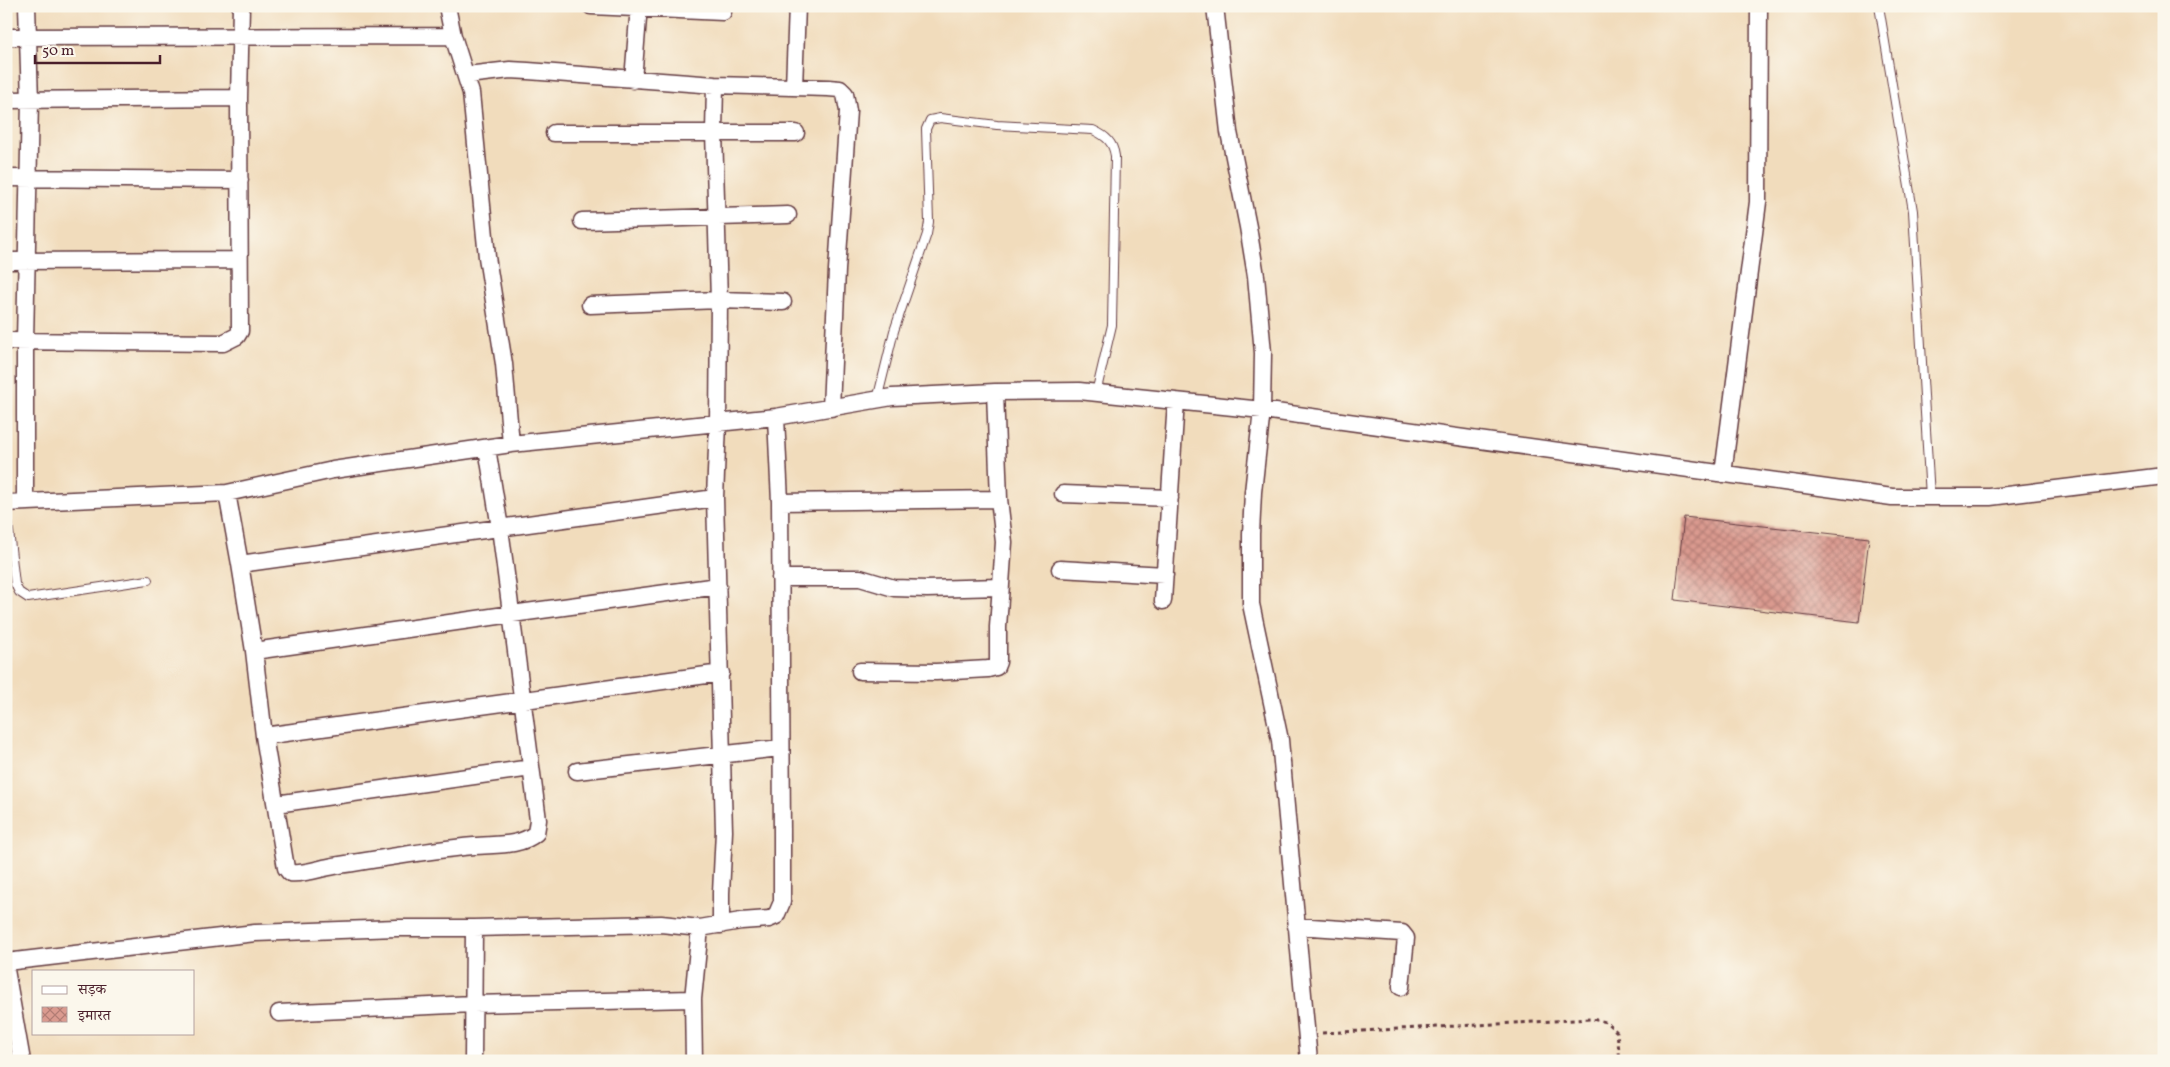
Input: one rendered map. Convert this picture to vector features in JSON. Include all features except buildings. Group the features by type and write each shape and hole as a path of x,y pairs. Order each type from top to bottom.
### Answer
{"street":[{"path":"25,502 25,342 30,101 27,6"},
{"path":"6,341 223,343 237,336 240,331 238,260 241,6"},
{"path":"447,6 453,36 467,75 471,93 487,257 504,364 511,444"},
{"path":"591,6 723,12"},
{"path":"794,87 798,6"},
{"path":"1215,6 1229,132 1256,276 1263,353 1262,410 1253,492 1250,557 1252,604 1280,740 1309,1061"},
{"path":"1723,474 1758,202 1759,6"},
{"path":"633,80 639,8"},
{"path":"6,37 453,36"},
{"path":"467,75 510,70 715,85 840,89 846,94 848,101 831,408"},
{"path":"715,85 714,132 719,300 715,498 724,831 721,925"},
{"path":"6,100 239,98"},
{"path":"554,133 796,133"},
{"path":"6,178 240,180"},
{"path":"582,221 788,215"},
{"path":"6,261 238,260"},
{"path":"590,305 719,300 783,302"},
{"path":"6,503 227,493 333,470 511,444 776,417 892,397 995,392 1079,391 1262,410 1892,497 1990,498 2164,476"},
{"path":"860,671 936,672 996,667 998,662 1000,587 1004,542 999,499 995,392"},
{"path":"1163,601 1176,402"},
{"path":"6,962 255,933 398,928 661,924 700,928 741,921 769,920 776,916 780,910 782,838 780,502 776,417"},
{"path":"227,493 254,651 264,736 286,868 290,873 295,874 447,848 514,843 528,840 536,833 538,820 512,614 487,448"},
{"path":"1064,494 1170,498"},
{"path":"240,564 715,498"},
{"path":"780,502 999,499"},
{"path":"1060,569 1165,575"},
{"path":"780,578 860,578 894,588 1000,587"},
{"path":"254,651 718,586"},
{"path":"264,736 720,673"},
{"path":"577,772 780,748"},
{"path":"276,804 531,768"},
{"path":"1296,926 1402,932 1406,940 1401,987"},
{"path":"473,1061 474,928"},
{"path":"694,1061 693,999 700,928"},
{"path":"6,970 22,1061"},
{"path":"279,1013 473,1004 693,999"}],"lane":[{"path":"1879,6 1913,212 1930,497"},
{"path":"877,400 894,331 927,234 929,222 926,129 930,120 940,118 997,125 1093,130 1102,134 1114,146 1116,156 1112,325 1096,393"},
{"path":"6,503 15,584 19,592 28,598 148,580"}],"path":[{"path":"1306,1034 1592,1019 1606,1022 1617,1032 1620,1061"}]}
